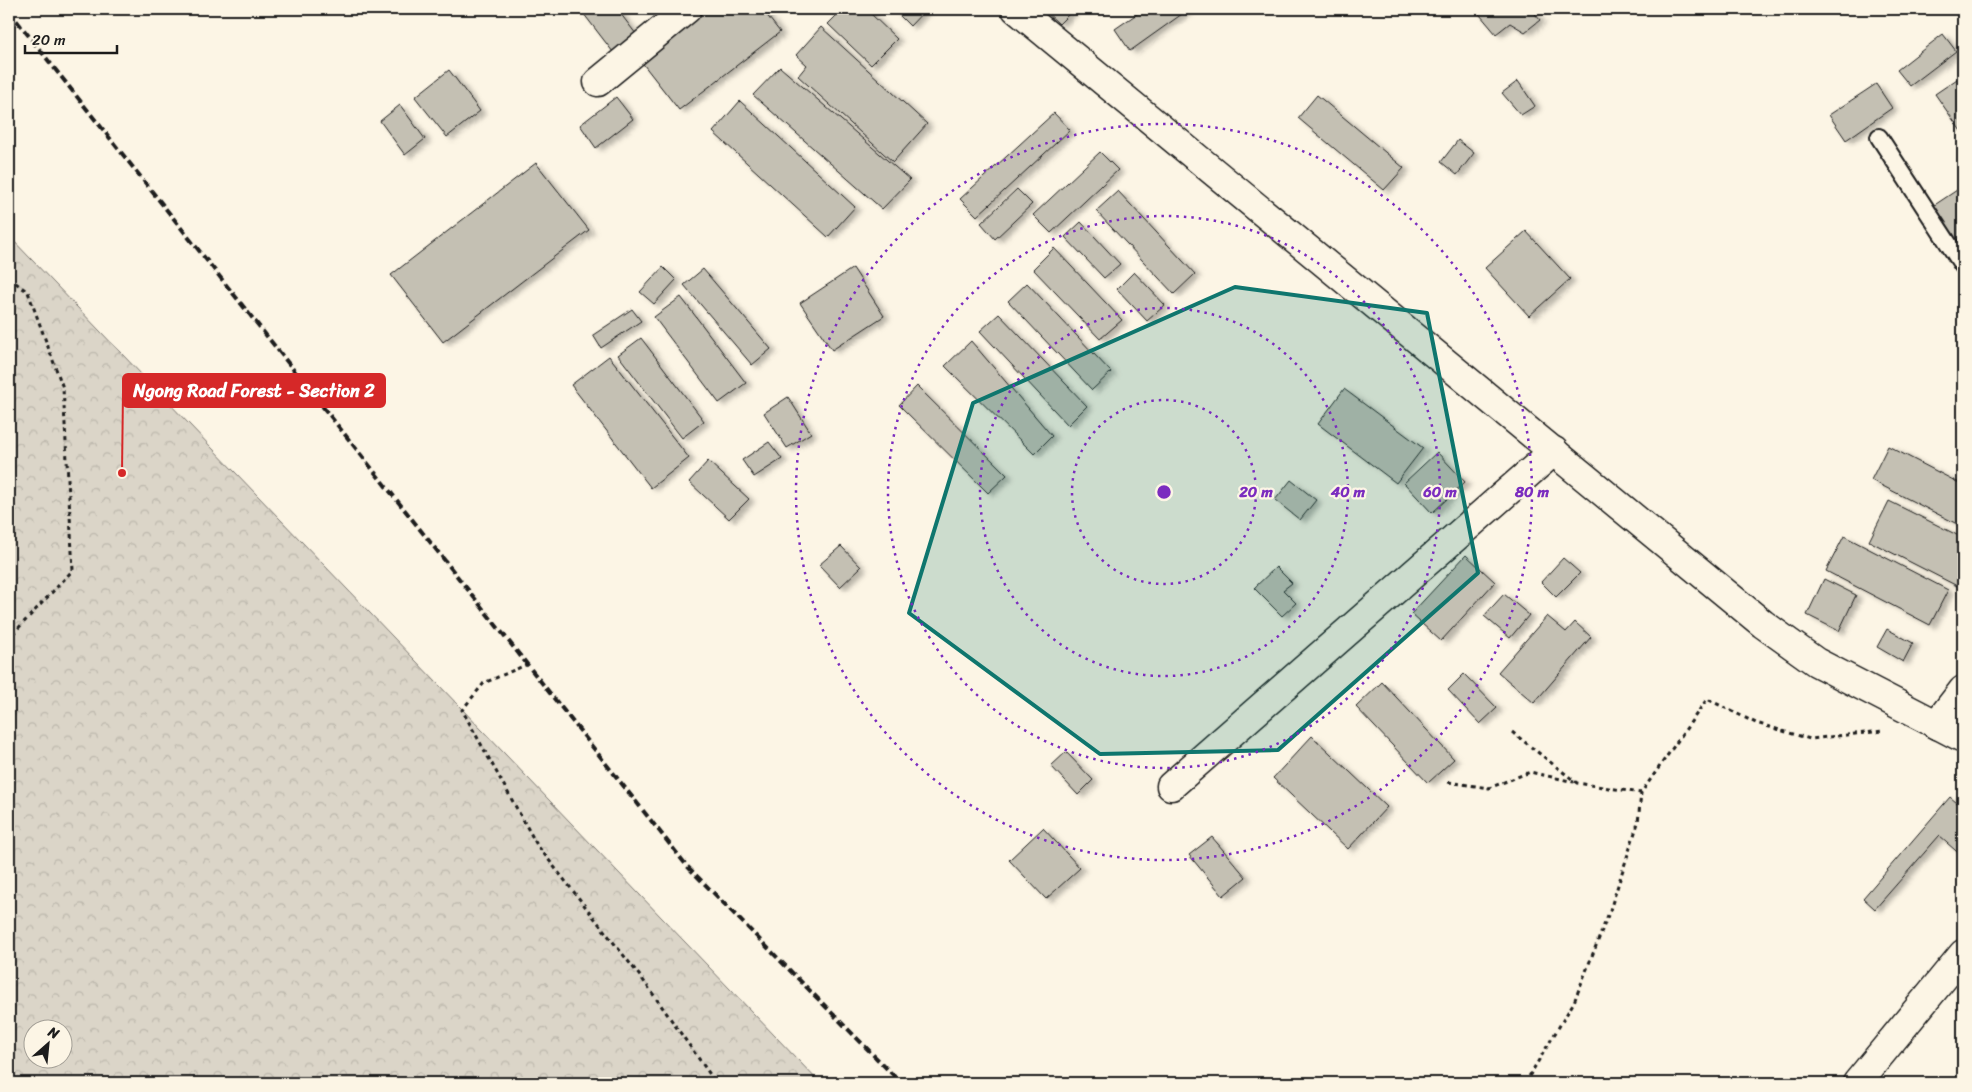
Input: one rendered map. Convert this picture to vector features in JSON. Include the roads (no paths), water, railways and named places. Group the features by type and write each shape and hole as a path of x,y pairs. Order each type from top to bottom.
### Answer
{"street":[{"path":"598,82 687,9"},
{"path":"1016,9 1763,624 1816,662 1963,738"},
{"path":"1171,786 1554,451"},
{"path":"1936,724 1963,690"},
{"path":"1857,1083 1963,954"}],"lane":[{"path":"1879,137 1963,266"}],"railway":[{"path":"9,11 687,866 901,1083"}],"place":[{"name":"Ngong Road Forest - Section 2","path":"122,473"}]}
